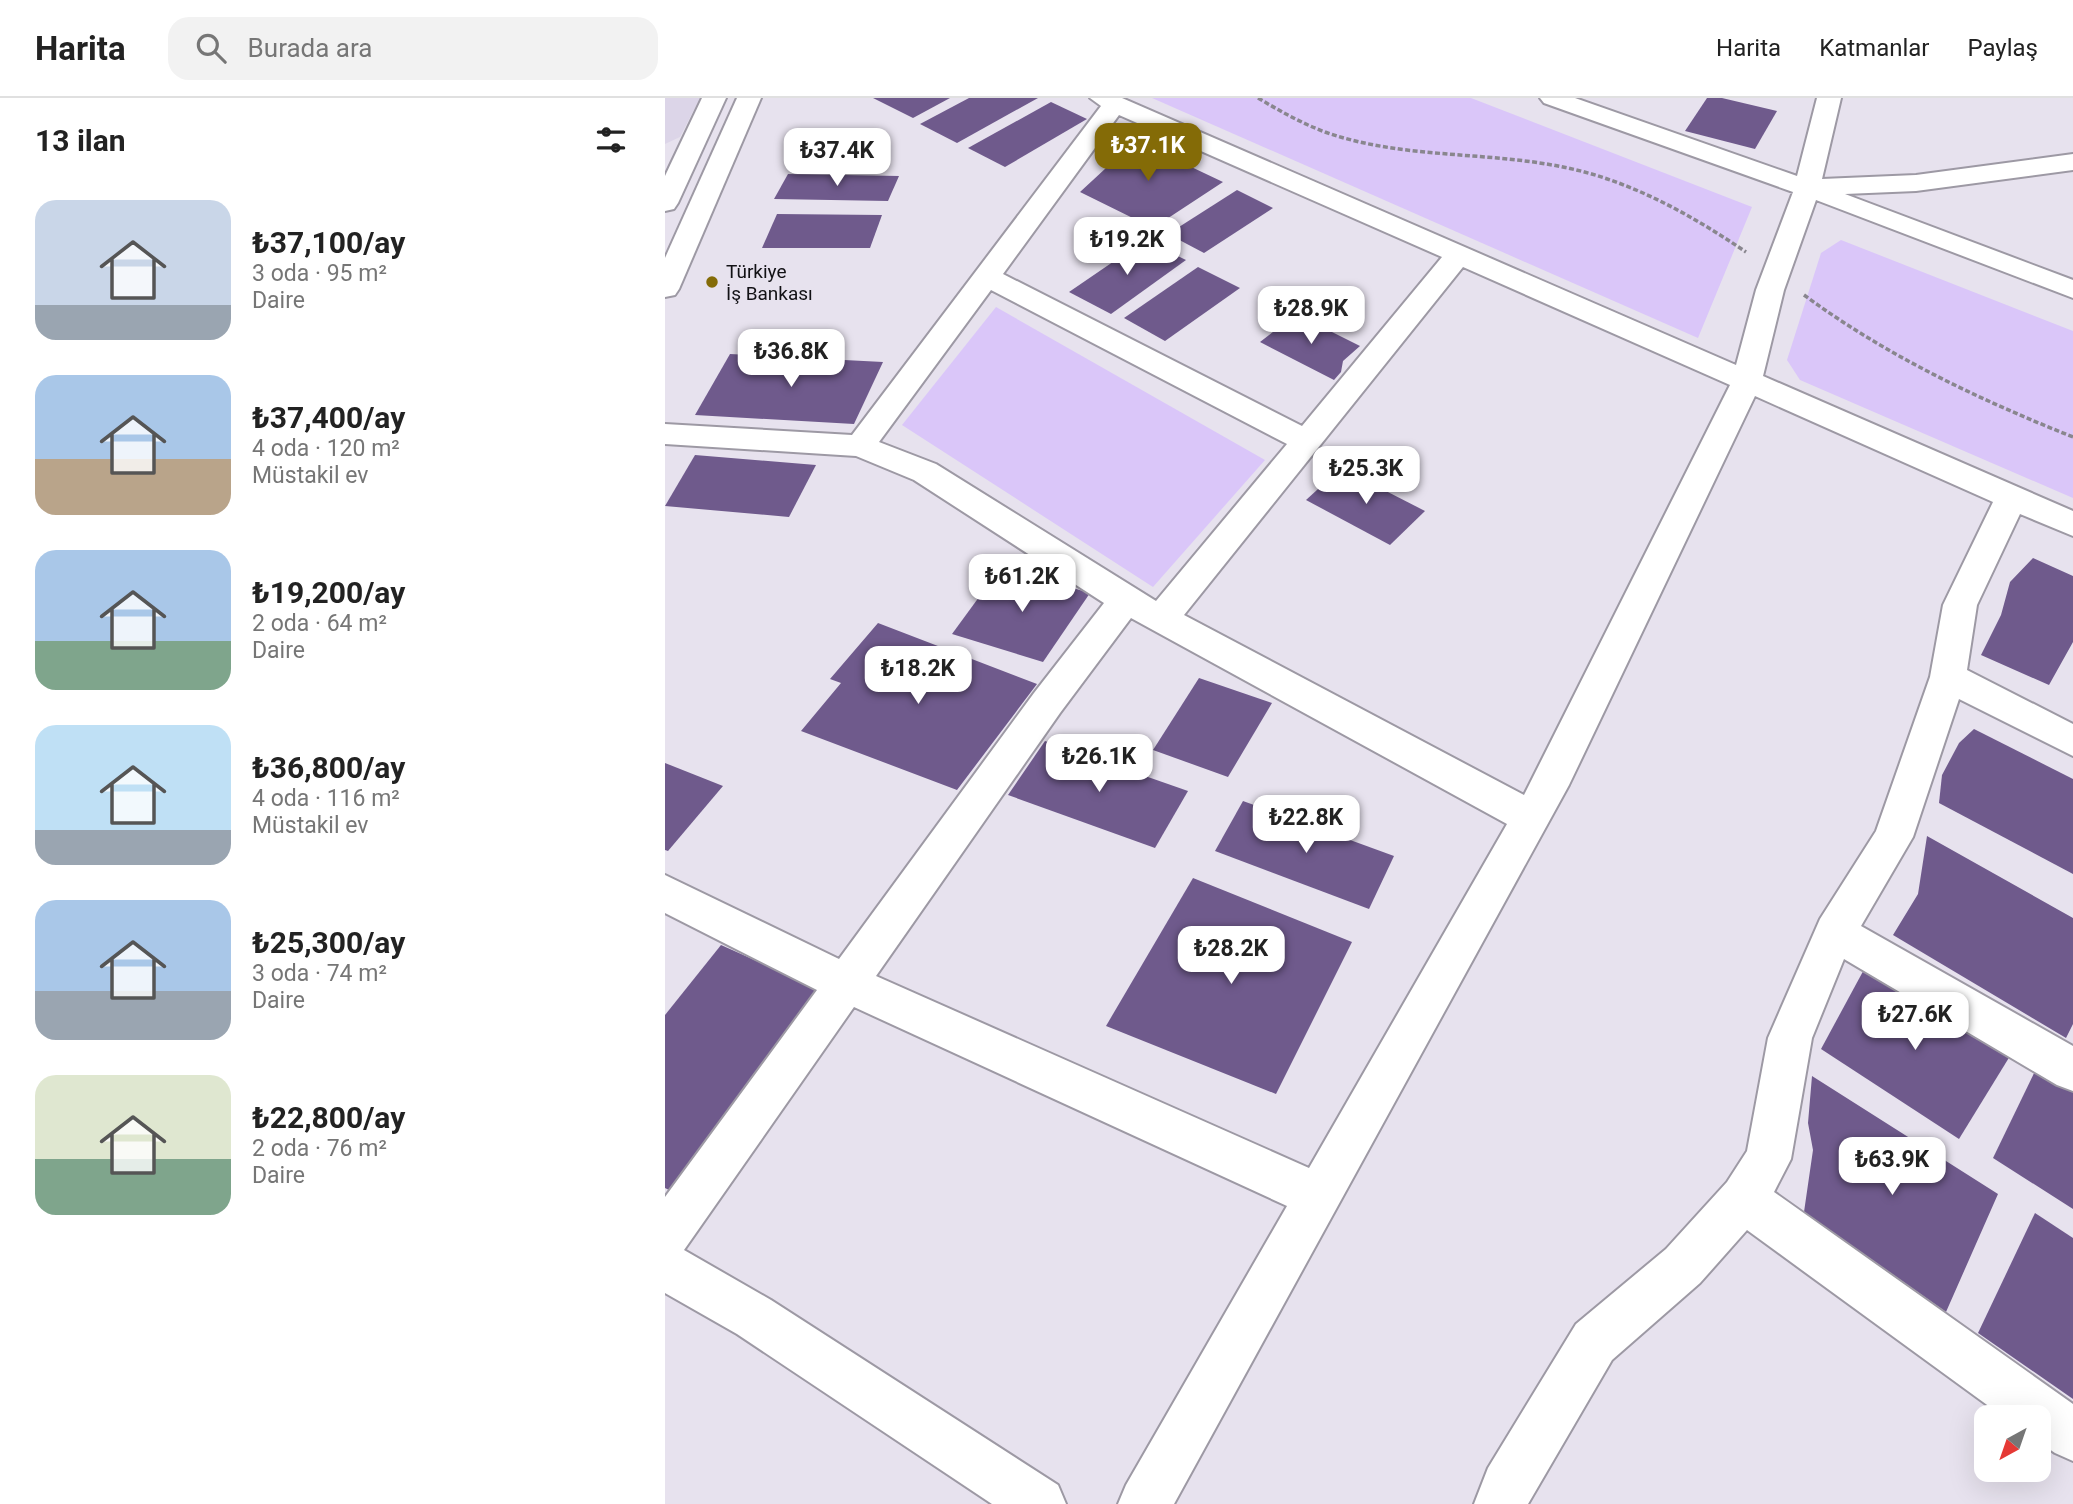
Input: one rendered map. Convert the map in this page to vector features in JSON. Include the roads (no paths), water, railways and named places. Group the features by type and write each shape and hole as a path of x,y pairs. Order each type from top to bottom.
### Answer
{"street":[{"path":"665,203 714,98"},
{"path":"665,289 749,98"},
{"path":"1552,98 1807,188 2073,290"},
{"path":"1145,1504 1556,774 1747,381 1776,273 1807,188 1829,98"},
{"path":"860,446 1109,101 2073,524"},
{"path":"665,158 689,149"},
{"path":"1807,188 1916,183 2073,162"},
{"path":"1161,619 1459,254"},
{"path":"985,276 1305,440"},
{"path":"665,434 860,446 925,472 1126,600 1531,818"},
{"path":"1501,1504 1507,1487 1594,1342 1683,1266 1744,1199 1767,1158 1790,1038 1835,932 1893,837 1948,677 1960,605 2013,498"},
{"path":"665,1237 1047,703 1126,600"},
{"path":"1948,677 2073,741"},
{"path":"665,893 848,984 1318,1196"},
{"path":"1835,932 2073,1070"},
{"path":"1744,1199 2073,1435"},
{"path":"665,1266 754,1317 1039,1504"}],"place":[{"name":"Türkiye İş Bankası","path":"712,282"}]}
